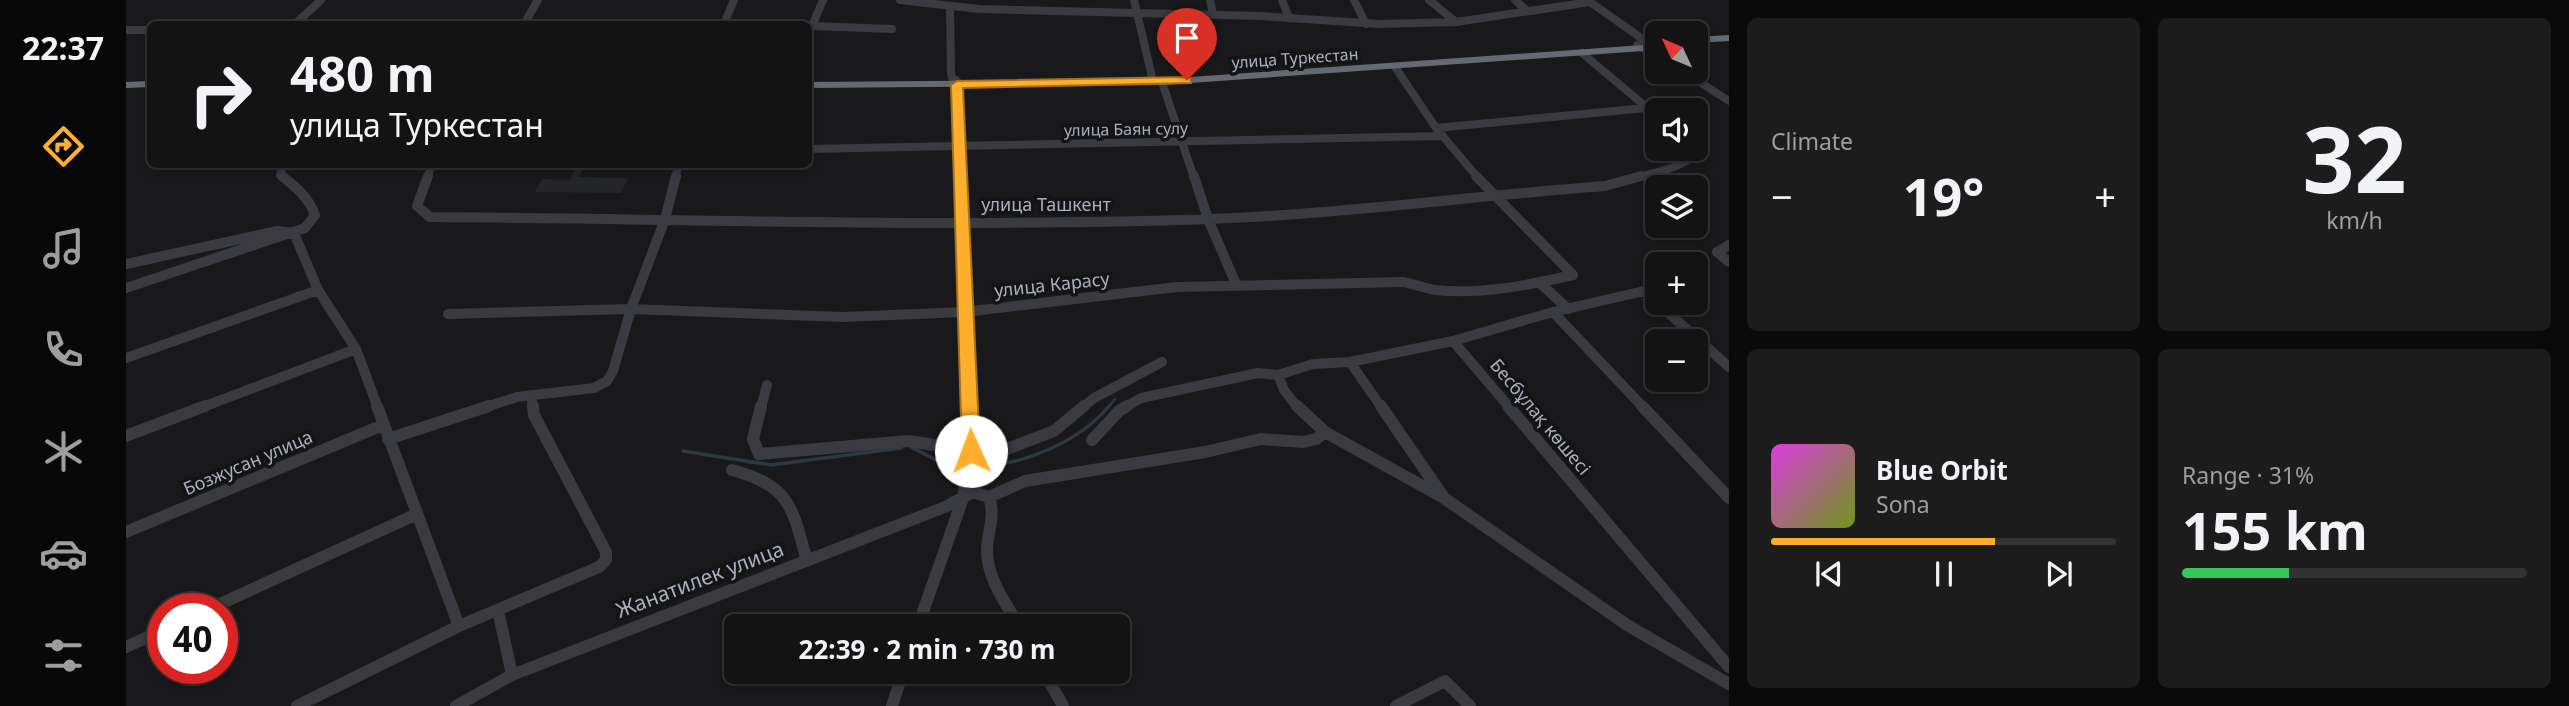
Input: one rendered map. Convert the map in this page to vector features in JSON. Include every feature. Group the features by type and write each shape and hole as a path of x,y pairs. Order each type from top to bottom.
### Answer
{"highway":[{"path":"1708,41 1729,40"},
{"name":"улица Туркестан","path":"1157,80 1645,47"},
{"name":"улица Туркестан","path":"812,83 1157,80 1395,67 1645,48"},
{"path":"126,87 147,86"}],"street":[{"path":"301,21 321,0"},
{"path":"526,21 538,0"},
{"path":"725,21 734,0"},
{"path":"812,22 823,0"},
{"path":"900,0 941,2 950,7 979,9 1213,14 1366,24 1456,22 1590,1 1645,42"},
{"path":"979,9 981,0"},
{"path":"1057,11 1058,0"},
{"path":"1134,0 1135,13 1157,80 1208,219 1236,284"},
{"path":"1210,0 1213,14"},
{"path":"1282,0 1289,18"},
{"path":"1354,0 1366,24"},
{"path":"1429,0 1456,22"},
{"path":"1515,0 1526,10"},
{"path":"922,614 962,498 971,451 957,83 951,72 950,7"},
{"path":"812,25 892,29"},
{"path":"126,30 147,30"},
{"path":"1581,53 1645,107"},
{"path":"1395,67 1436,128 1492,195"},
{"path":"1703,84 1729,101"},
{"path":"1717,93 1729,92"},
{"path":"1436,128 1645,108"},
{"name":"улица Баян сулу","path":"812,149 1443,136"},
{"name":"улица Ташкент","path":"431,168 417,206 430,217 961,221 1208,219 1319,214 1492,195 1605,187 1668,169 1685,161"},
{"path":"126,288 305,228 316,215 299,191 280,174 282,168"},
{"path":"388,439 517,397 594,388 607,381 613,371 631,309 665,219 678,168"},
{"name":"улица Карасу","path":"448,314 631,309 843,317 964,312 1177,287 1403,282 1438,290 1485,289 1540,283 1573,275 1492,195"},
{"path":"126,264 277,231 294,233"},
{"path":"294,233 318,290 356,349 458,626"},
{"path":"1729,245 1717,252 1729,262"},
{"path":"1540,283 1568,309"},
{"path":"126,358 318,290"},
{"path":"1092,440 1119,411 1140,398 1258,373 1266,372 1278,376 1335,360 1350,362 1453,341 1644,291 1729,367"},
{"path":"1553,313 1729,498"},
{"name":"Бесбұлақ көшесі","path":"1453,341 1729,667"},
{"path":"126,436 356,349"},
{"path":"767,384 752,439 759,454 909,441 971,451 1007,449 1054,431 1094,398 1161,362"},
{"path":"1350,362 1444,498"},
{"path":"1278,376 1278,383 1308,418 1325,432 1444,498 1627,625 1729,684"},
{"path":"297,706 458,626 599,567 606,560 606,552 534,415 531,395"},
{"name":"Бозжусан улица","path":"126,532 383,425"},
{"path":"1012,614 999,590 987,555 995,511 989,497 1025,481 1180,457 1261,439 1303,442 1316,439 1325,432"},
{"path":"732,470 759,476 783,495 793,514 807,561"},
{"name":"Жанатилек улица","path":"456,706 512,676 807,561 973,492 989,497"},
{"path":"238,596 417,514"},
{"path":"498,610 512,676"},
{"path":"126,647 147,637"},
{"path":"1396,706 1444,681 1470,706"},
{"path":"892,706 899,684"},
{"path":"1051,684 1063,706"}],"shaded area":[{"path":"576,168 583,168 579,177 628,178 621,193 535,192 542,179 570,180"}],"waterway":[{"path":"1108,408 1115,399"},
{"path":"981,467 1016,461 1051,448 1083,430 1109,406"},
{"path":"911,447 944,464 960,465"},
{"path":"683,451 771,465 901,448"}],"route":[{"path":"971,451 957,85 1187,80"}]}
